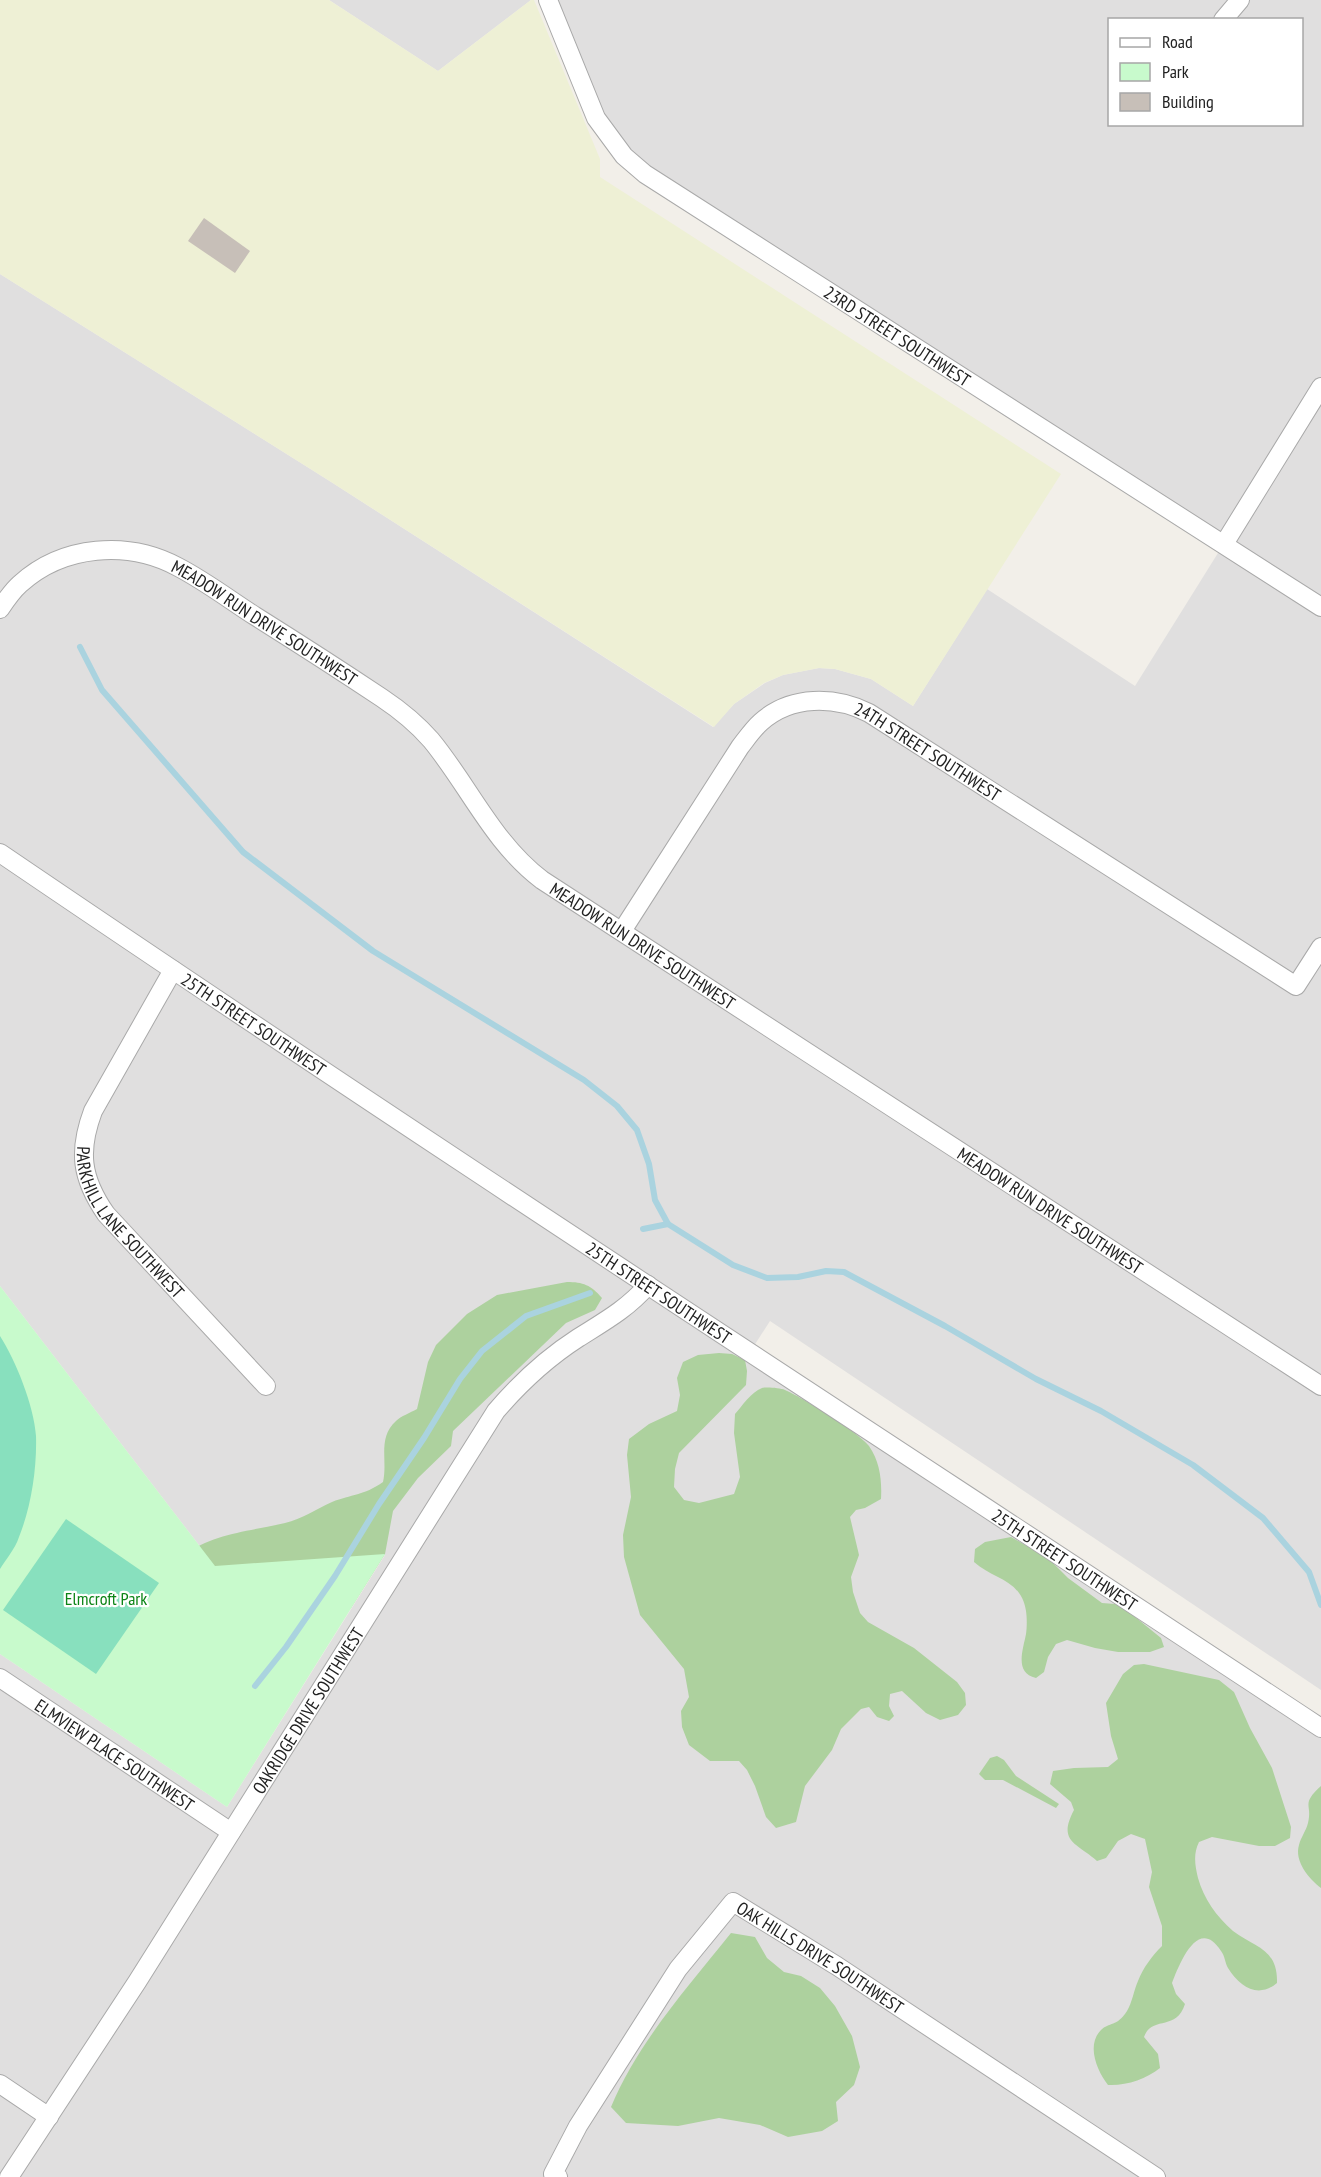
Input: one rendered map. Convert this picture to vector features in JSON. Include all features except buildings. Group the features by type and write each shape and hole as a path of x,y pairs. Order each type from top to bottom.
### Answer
{"street":[{"name":"23RD STREET SOUTHWEST","path":"548,0 596,118 624,156 645,174 1321,608"},
{"path":"1225,18 1240,0"},
{"path":"1224,544 1321,387"},
{"name":"MEADOW RUN DRIVE SOUTHWEST","path":"0,609 20,584 34,573 65,557 84,552 103,550 137,553 179,567 395,707 431,741 499,837 520,862 542,880 1321,1386"},
{"name":"24TH STREET SOUTHWEST","path":"622,931 740,747 752,732 762,721 784,707 827,700 856,706 869,713 1296,986 1321,947"},
{"name":"25TH STREET SOUTHWEST","path":"0,854 648,1286 1321,1728"},
{"name":"PARKHILL LANE SOUTHWEST","path":"173,970 93,1111 86,1129 83,1162 92,1192 106,1214 266,1386"},
{"name":"OAKRIDGE DRIVE SOUTHWEST","path":"9,2177 137,1982 496,1411 531,1374 578,1338 633,1302 648,1286"},
{"name":"ELMVIEW PLACE SOUTHWEST","path":"0,1678 231,1832"},
{"name":"OAK HILLS DRIVE SOUTHWEST","path":"558,2177 553,2174 603,2085 678,1969 733,1902 837,1966 1156,2177"},
{"path":"0,2084 49,2117"}],"shaded area":[{"path":"329,0 531,0 438,71"},
{"path":"548,0 1321,0 1321,1690 770,1321 750,1352 1321,1728 1321,2177 0,2177 0,1654 227,1807 385,1555 215,1566 0,1286 0,274 328,480 713,727 734,704 765,683 783,675 819,668 835,669 871,679 913,706 987,589 1135,686 1223,545 624,156"}],"green space":[{"path":"0,0 329,0 438,71 534,0 600,159 600,177 1061,474 913,706 871,679 835,669 819,668 783,675 764,683 734,704 714,727 0,274"},
{"path":"567,1282 586,1285 602,1298 595,1310 566,1323 453,1431 451,1446 418,1478 393,1511 385,1554 351,1608 324,1619 185,1555 220,1537 291,1521 332,1502 369,1490 383,1482 387,1435 398,1419 417,1409 428,1362 436,1345 467,1314 497,1295"},
{"name":"Elmcroft Park","path":"0,1286 215,1566 385,1554 227,1807 0,1654"},
{"path":"0,1336 18,1371 28,1398 35,1424 36,1449 27,1513 15,1546 0,1569"},
{"path":"732,1354 745,1360 746,1385 679,1453 674,1487 684,1500 699,1503 734,1494 740,1477 734,1433 735,1414 750,1396 762,1388 785,1390 843,1425 869,1446 876,1458 881,1478 881,1499 856,1510 850,1517 859,1555 851,1577 860,1613 868,1622 914,1648 957,1682 965,1693 966,1705 958,1715 940,1720 926,1713 902,1691 890,1694 889,1706 894,1716 889,1721 877,1717 869,1707 861,1709 841,1729 832,1750 805,1786 796,1822 776,1828 766,1817 755,1786 747,1770 739,1761 710,1761 689,1745 682,1727 681,1711 689,1697 684,1669 640,1615 624,1557 623,1535 631,1497 627,1455 629,1439 649,1424 677,1411 680,1395 677,1378 683,1362 698,1355"},
{"path":"66,1519 159,1583 96,1674 3,1610"},
{"path":"1011,1537 1048,1558 1068,1578 1102,1603 1115,1604 1129,1612 1161,1638 1164,1647 1150,1652 1118,1652 1067,1640 1056,1644 1048,1657 1044,1672 1036,1678 1029,1675 1022,1666 1027,1625 1023,1600 1013,1586 974,1562 975,1549 985,1542"},
{"path":"1144,1664 1219,1680 1234,1692 1272,1768 1291,1827 1290,1838 1275,1846 1259,1846 1212,1837 1199,1842 1195,1855 1198,1878 1211,1907 1233,1931 1264,1950 1274,1963 1277,1983 1263,1990 1250,1989 1233,1975 1213,1941 1205,1938 1197,1941 1190,1947 1179,1965 1172,1983 1176,1994 1185,2004 1181,2013 1170,2021 1153,2026 1144,2037 1158,2054 1160,2068 1136,2081 1108,2085 1097,2065 1094,2043 1101,2030 1116,2022 1129,2008 1142,1971 1162,1946 1162,1926 1149,1887 1152,1872 1145,1839 1131,1834 1118,1841 1106,1858 1097,1861 1076,1845 1068,1829 1074,1810 1071,1802 1050,1784 1053,1771 1108,1767 1118,1759 1111,1736 1106,1703 1123,1674 1134,1665"},
{"path":"997,1756 1004,1760 1016,1776 1059,1804 1056,1808 1003,1780 985,1780 979,1774 990,1758"},
{"path":"1321,1786 1321,1888 1304,1869 1298,1851 1308,1823 1309,1801"},
{"path":"731,1933 755,1937 767,1958 784,1972 801,1976 820,1988 835,2006 852,2036 860,2067 854,2085 836,2102 838,2121 822,2131 788,2137 760,2125 719,2118 678,2126 626,2123 611,2107 622,2083 649,2038"}],"waterway":[{"path":"80,647 102,690 243,852 373,951 584,1080 617,1106 637,1130 649,1164 655,1200 668,1224 733,1265 767,1278 798,1277 826,1271 844,1272 945,1326 1036,1379 1101,1411 1193,1465 1263,1518 1309,1572 1321,1605"},
{"path":"643,1229 668,1224"},
{"path":"255,1686 286,1647 335,1576 460,1379 482,1351 526,1316 590,1293"}]}
